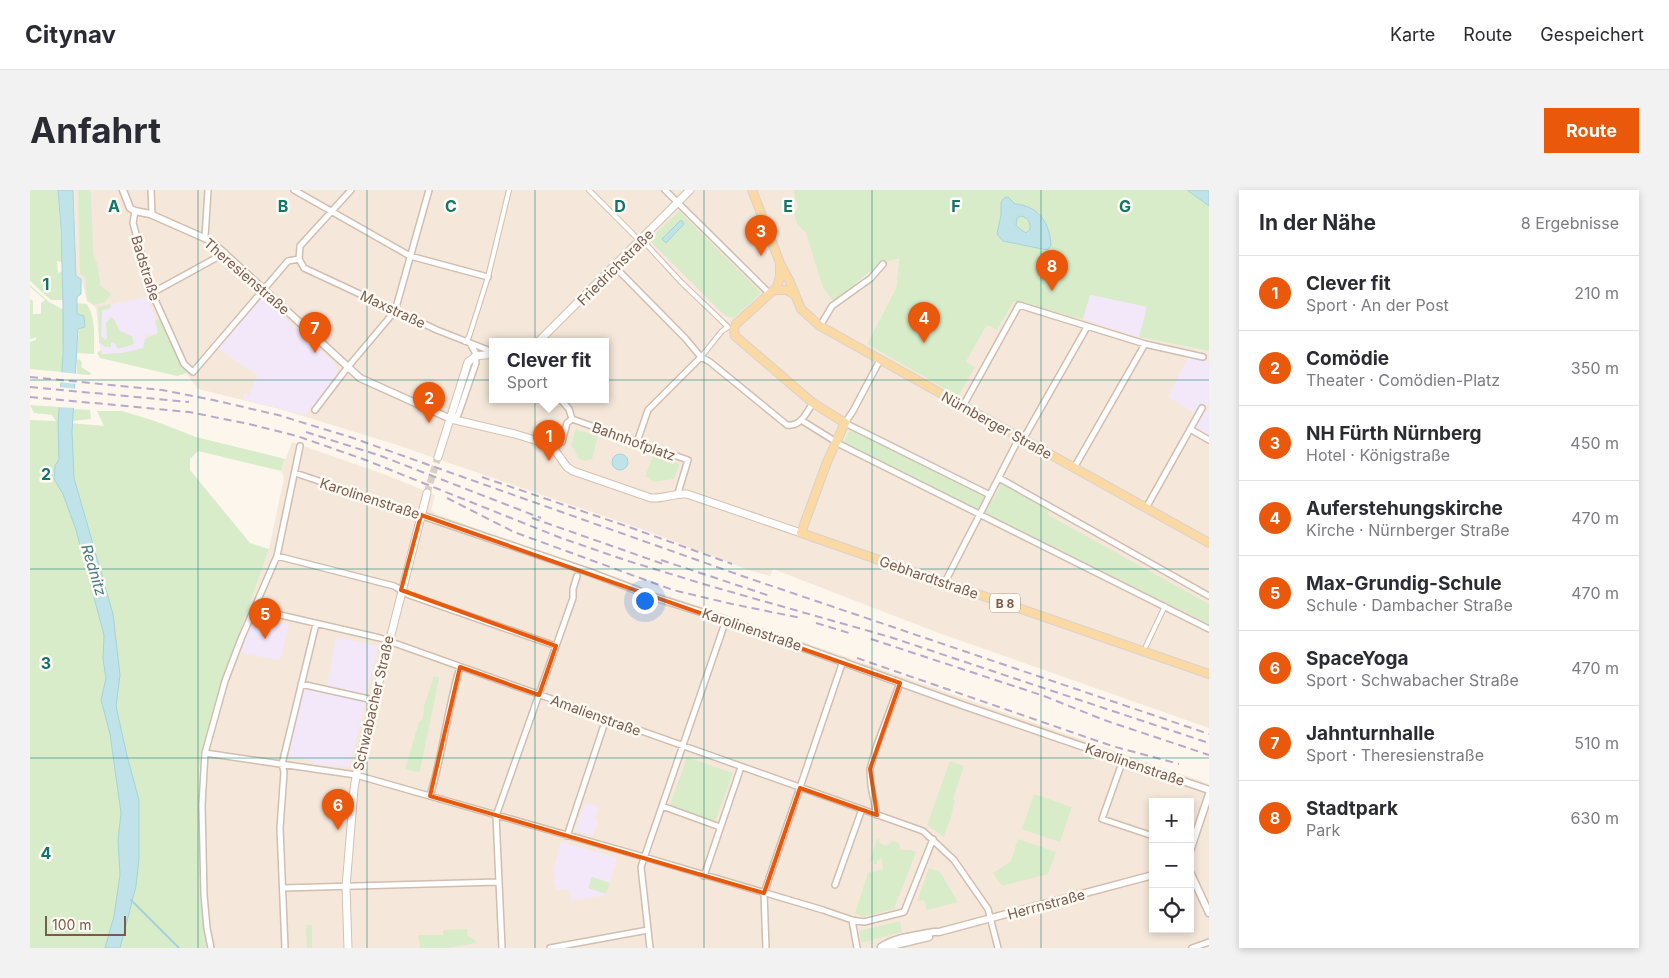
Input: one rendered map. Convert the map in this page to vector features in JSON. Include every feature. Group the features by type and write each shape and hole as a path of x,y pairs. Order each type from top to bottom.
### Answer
{"main road":[{"name":"Friedrichstraße","path":"542,338 690,190"},
{"name":"Nürnberger Straße","path":"752,190 780,263 801,309 820,326 1209,543"},
{"path":"780,263 780,278 772,292 732,328 738,340 813,403 845,423 801,533"},
{"path":"772,292 786,290 795,295"},
{"name":"Maxstraße","path":"476,356 489,354"},
{"path":"438,457 468,362 476,356"},
{"path":"451,419 515,434 551,445 573,471 651,498 660,499 678,493"},
{"name":"Schwabacher Straße","path":"348,948 346,887 356,775 373,700 427,493"},
{"name":"Gebhardtstraße","path":"678,493 687,494 1209,674"}],"street":[{"name":"Badstraße","path":"123,190 130,208 135,211 133,223 152,293 184,364 192,372 264,289"},
{"path":"151,190 152,215"},
{"path":"204,238 208,190"},
{"path":"294,190 410,256 488,277"},
{"path":"264,289 288,261 299,259 300,246 351,190"},
{"path":"315,410 347,368 396,310 428,190"},
{"path":"468,362 469,337 488,277 509,190"},
{"path":"589,190 640,241 645,243 681,282 732,328"},
{"path":"665,190 772,292"},
{"name":"Theresienstraße","path":"135,211 152,215 204,238 225,253 360,378 451,419"},
{"path":"152,293 225,253"},
{"name":"Maxstraße","path":"299,259 304,268 489,351"},
{"path":"820,326 832,306 870,278 883,264"},
{"path":"614,266 701,357 710,362 787,425 794,425 801,420 813,403"},
{"path":"963,406 1019,305 1145,344 1203,356"},
{"path":"945,582 1017,442 1025,436 1087,327"},
{"path":"637,442 648,410 701,357 722,330 732,328"},
{"path":"451,419 458,415 474,369 476,356 468,343"},
{"path":"1074,468 1145,344"},
{"path":"880,360 845,423 990,495"},
{"path":"551,445 562,442 571,416 563,403"},
{"path":"1146,508 1202,408"},
{"name":"Bahnhofplatz","path":"571,416 688,460 678,493"},
{"path":"801,420 836,442 1209,629"},
{"path":"1190,429 1209,440"},
{"path":"211,948 204,895 202,805 205,753 225,681 277,556 300,446"},
{"name":"Karolinenstraße","path":"295,473 597,575 657,598 726,620 900,683 1209,790"},
{"path":"999,478 1209,596"},
{"path":"277,556 394,586 409,596 556,646"},
{"path":"502,948 496,816 573,598 572,589 577,576"},
{"path":"1146,646 1164,606"},
{"name":"Amalienstraße","path":"254,609 375,637 923,831 954,860 988,909 998,948"},
{"path":"650,948 642,867 644,857 726,620"},
{"path":"284,948 280,828 284,772 282,764 316,624"},
{"path":"766,948 764,893 843,661"},
{"path":"430,796 438,772 453,690 460,667"},
{"path":"877,814 871,786 870,769 900,683"},
{"path":"301,684 373,700"},
{"path":"567,836 606,719"},
{"path":"205,753 356,775 864,922 904,912 932,840"},
{"path":"1123,760 1102,819 1149,835"},
{"path":"704,876 741,767"},
{"path":"1193,843 1209,794"},
{"path":"662,806 720,827"},
{"path":"835,885 862,809"},
{"name":"Herrnstraße","path":"879,948 887,943 902,939 939,932 1149,876"},
{"path":"1194,881 1209,913"},
{"path":"283,888 498,882"},
{"path":"852,920 857,948"},
{"path":"550,948 648,930"},
{"name":"Herrnstraße","path":"879,948 907,945 936,935 939,932"},
{"path":"1192,948 1209,942"}],"highlighted area":[{"path":"421,515 900,683 870,769 877,815 800,788 764,893 430,796 460,667 539,695 556,646 401,590"}],"shaded area":[{"path":"74,190 799,190 835,303 877,266 899,259 896,288 867,344 966,362 987,325 997,330 1014,302 1083,319 1148,307 1140,337 1209,351 1209,728 936,632 773,569 770,576 748,570 647,531 394,444 280,409 198,389 175,358 101,353 96,308 87,300 81,279 77,276"},
{"path":"649,241 728,318 721,325 642,247"},
{"path":"1089,295 1148,307 1139,337 1083,319"},
{"path":"147,297 162,335 146,335 147,356 101,353 99,307"},
{"path":"262,297 335,363 336,375 305,415 243,399 244,394 249,395 258,375 217,348"},
{"path":"1188,357 1209,362 1209,403 1208,405 1199,406 1195,413 1168,397"},
{"path":"1209,408 1209,435 1195,427 1203,411 1206,412"},
{"path":"292,442 386,475 435,495 431,510 436,514 637,585 637,587 658,595 659,593 729,616 1209,784 1209,948 207,948 200,897 199,775 201,752 216,700 269,549 284,478 281,471"},
{"path":"252,616 289,625 280,660 241,653"},
{"path":"336,637 378,646 366,694 327,685"},
{"path":"303,687 365,702 349,767 315,764 312,761 289,757"},
{"path":"585,803 599,807 595,820 598,821 593,836 575,831"},
{"path":"561,842 617,858 606,895 571,901 570,889 555,890 556,883 553,881 556,874 553,872"}],"green space":[{"path":"30,190 58,190 62,262 57,261 58,273 62,271 63,300 51,300 30,281"},
{"path":"78,190 89,190 91,194 93,251 97,263 99,284 111,294 105,302 94,305 87,301 85,277 80,273"},
{"path":"793,190 1187,190 1209,206 1209,351 1139,337 1147,307 1090,295 1083,319 1014,302 997,330 987,325 966,362 975,367 958,396 867,344 896,288 899,259 890,261 872,270 835,303 823,288 806,233 797,224 794,213 798,208"},
{"path":"679,211 761,293 734,318 725,316 649,240"},
{"path":"30,285 49,302 64,310 62,372 30,369 30,342 36,340 36,337 30,339 30,299 33,301 33,314 41,314 41,303 45,300"},
{"path":"76,303 87,304 90,310 94,328 94,354 77,353 79,330 85,326 84,317 77,314"},
{"path":"110,304 111,307 102,310 101,336 105,340 107,338 106,323 111,317 120,331 132,336 134,344 118,349 115,343 111,342 111,347 106,347 99,343 98,307"},
{"path":"161,318 189,371 184,374 177,376 100,358 97,353 101,350 102,354 122,353 143,348 145,339 158,333 155,321"},
{"path":"79,359 82,362 81,367 91,373 90,375 77,374 77,360"},
{"path":"30,405 59,407 58,422 104,426 97,411 122,411 196,437 285,459 281,471 198,451 190,459 190,470 250,543 269,549 216,700 201,752 199,775 200,897 207,948 30,948 30,420 56,421 52,415 34,413"},
{"path":"73,409 90,410 91,419 72,421"},
{"path":"576,428 579,431 598,435 592,459 585,461 579,459 571,445"},
{"path":"850,430 994,499 1002,482 1049,509 1048,515 1209,604 1209,624 843,443"},
{"path":"653,455 679,464 674,479 653,482 648,477 645,477"},
{"path":"434,676 439,678 420,771 417,772 405,769 419,722 423,719 424,706"},
{"path":"687,757 733,773 715,822 670,805"},
{"path":"950,761 964,766 953,799 955,800 953,810 944,837 927,825"},
{"path":"1034,794 1072,807 1060,842 1022,829"},
{"path":"877,839 880,840 878,842 886,846 893,841 899,843 900,850 916,852 894,909 863,917 855,913 868,873 883,869 882,859 877,860 877,864 874,864 874,860 871,860 868,865"},
{"path":"1018,839 1056,852 1048,874 1002,886 993,873 1011,861"},
{"path":"929,868 940,872 958,902 927,910 924,900 917,901"},
{"path":"592,877 610,883 606,894 588,888"},
{"path":"900,921 902,932 861,943 859,931"},
{"path":"306,925 312,925 312,948 307,948"},
{"path":"467,929 468,936 477,943 447,948 420,948 418,935 443,935 443,930"}],"water":[{"name":"Rednitz","path":"58,190 73,190 76,276 81,279 81,294 77,297 77,314 84,316 85,327 78,329 72,432 74,478 113,614 120,675 116,706 139,800 139,858 136,886 120,948 105,948 114,916 120,875 118,840 121,813 110,734 101,700 106,678 103,659 104,635 76,530 63,494 54,479 55,466 59,459 58,423 63,355 61,228"},
{"path":"1187,190 1209,190 1209,206"},
{"path":"1008,197 1015,204 1031,208 1042,217 1050,238 1051,246 1047,250 1003,241 997,234 1001,215 1001,202 1004,198","holes":["1024,217 1030,224 1030,229 1026,233 1016,225 1017,218"]},
{"path":"681,220 684,224 666,243 662,239"},
{"path":"617,454 623,454 628,459 626,468 617,470 612,465 612,459"}],"pier":[{"path":"59,372 79,374 78,384 58,382"},
{"path":"58,387 78,389 75,408 56,407"}],"waterway":[{"path":"131,900 179,948"}],"tunnel":[{"path":"427,493 438,457"}],"railway":[{"path":"30,377 162,390 278,415 350,437 745,577 1209,734"},
{"path":"30,387 189,402"},
{"path":"30,397 189,412 297,436 363,459 561,538 625,560 890,637 1209,743"},
{"path":"306,432 381,456 541,518"},
{"path":"482,477 732,564"},
{"path":"447,498 514,532 673,590 801,618"},
{"path":"532,518 666,565"},
{"path":"661,560 770,596"},
{"path":"816,623 849,633"},
{"path":"871,639 1044,696 1104,720 1209,755"},
{"path":"857,658 1112,746 1179,764"}],"place":[{"name":"NH Fürth Nürnberg","path":"761,256"},
{"name":"Stadtpark","path":"1052,291"},
{"name":"Auferstehungskirche","path":"924,343"},
{"name":"Jahnturnhalle","path":"315,353"},
{"name":"Comödie","path":"429,423"},
{"name":"Clever fit","path":"549,461"},
{"name":"Max-Grundig-Schule","path":"265,639"},
{"name":"SpaceYoga","path":"338,830"}]}
